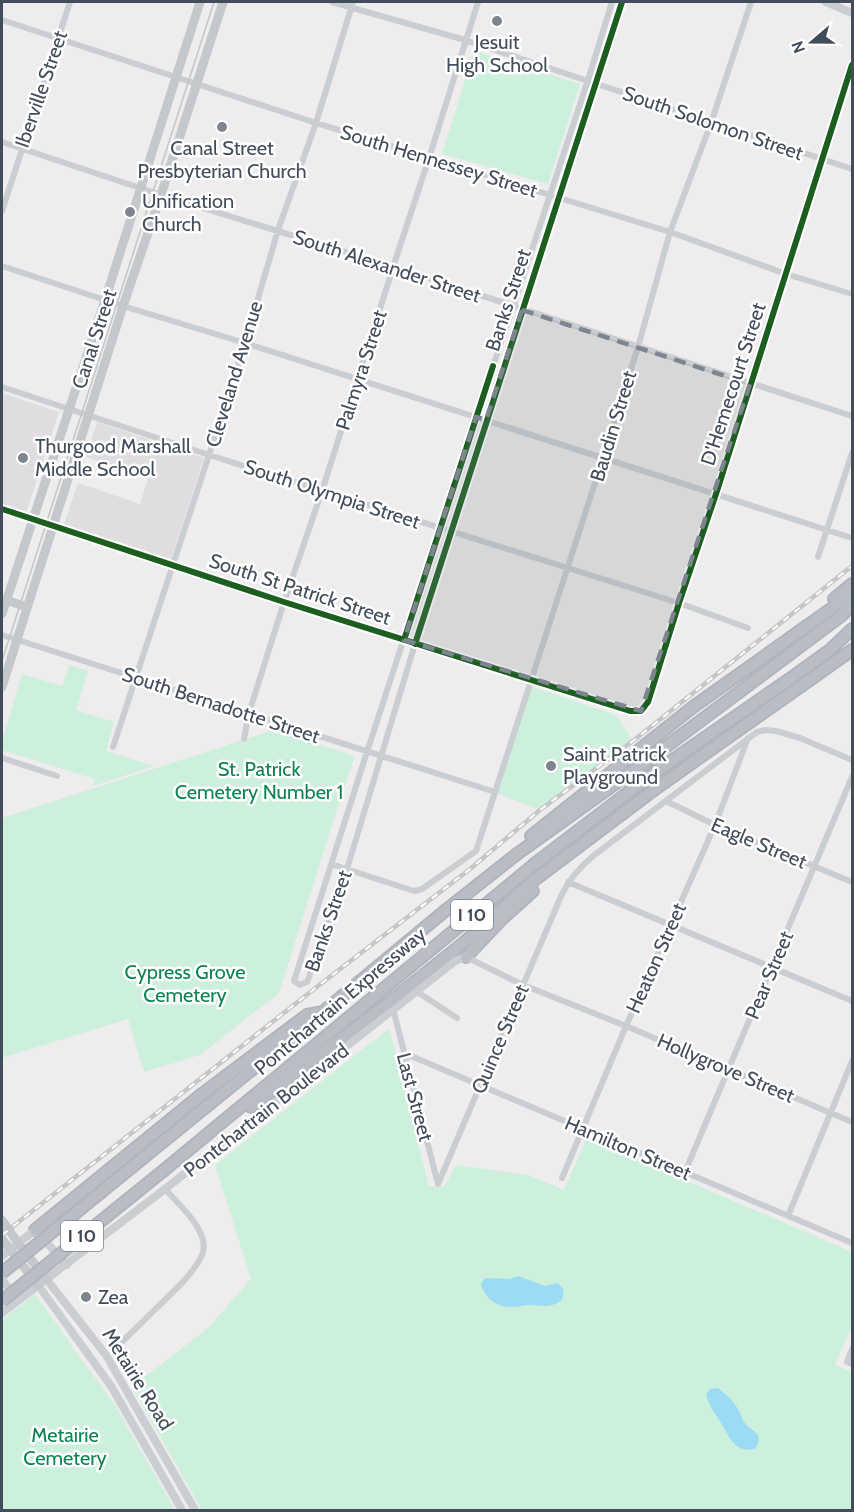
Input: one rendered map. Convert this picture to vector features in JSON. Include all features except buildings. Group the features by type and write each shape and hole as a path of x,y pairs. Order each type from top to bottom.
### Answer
{"highway":[{"path":"764,656 852,584"},
{"path":"517,854 519,846 693,707 852,594"},
{"name":"Pontchartrain Expressway","path":"2,1273 517,854 699,722 841,616 852,605"},
{"name":"Pontchartrain Expressway","path":"2,1301 163,1172 537,862 626,794 830,650 852,629"},
{"path":"234,1113 246,1111 391,1001 461,945 532,882 687,767 852,651"},
{"path":"466,957 503,918 595,835"},
{"path":"35,1230 184,1108 307,1015 323,1012"}],"main road":[{"name":"Canal Street","path":"2,614 200,2"},
{"name":"Canal Street","path":"2,687 106,358 223,2"},
{"path":"826,2 852,13"},
{"path":"87,352 106,358"},
{"path":"6,600 27,608"},
{"path":"2,1220 14,1246"},
{"path":"2,1239 14,1246"},
{"name":"Metairie Road","path":"14,1246 47,1280 106,1355 195,1510"},
{"name":"Metairie Road","path":"14,1246 38,1286 111,1386 182,1510"}],"street":[{"name":"Iberville Street","path":"2,211 70,2"},
{"name":"South Solomon Street","path":"332,2 352,5 465,40 852,169"},
{"name":"Palmyra Street","path":"244,739 249,713 284,602 358,380 478,2"},
{"name":"Banks Street","path":"612,2 331,864 294,981 300,985 307,982 347,869 414,644 622,2"},
{"name":"Baudin Street","path":"347,869 414,891 422,889 476,851 638,347 670,232 711,123 751,2"},
{"name":"Cleveland Avenue","path":"113,747 209,455 278,230 316,123 352,5"},
{"name":"South Hennessey Street","path":"2,20 316,123 670,232 786,274 852,294"},
{"name":"D'Hemecourt Street","path":"641,711 648,702 852,66"},
{"name":"South Alexander Street","path":"2,142 852,416"},
{"path":"2,266 852,538"},
{"name":"South Olympia Street","path":"2,387 440,529 679,603 748,628"},
{"path":"818,557 852,453"},
{"name":"South St Patrick Street","path":"2,509 414,644 630,711 641,711"},
{"name":"South Bernadotte Street","path":"2,634 495,792"},
{"name":"Quince Street","path":"438,1184 562,894 578,870 748,737 761,730 776,730 852,760"},
{"name":"Heaton Street","path":"562,1178 670,924 715,825 748,737"},
{"path":"2,758 57,776"},
{"name":"Pear Street","path":"685,1172 852,777"},
{"name":"Eagle Street","path":"666,801 715,825 852,882"},
{"path":"331,864 347,869"},
{"path":"568,882 852,1001"},
{"path":"315,915 329,919"},
{"name":"Hollygrove Street","path":"466,957 523,985 852,1122"},
{"name":"Pontchartrain Boulevard","path":"2,1313 165,1190 455,961 466,957"},
{"path":"416,991 457,1018"},
{"name":"Last Street","path":"393,1009 438,1184"},
{"name":"Hamilton Street","path":"404,1053 852,1243"},
{"path":"788,1216 852,1060"},
{"path":"123,1341 182,1284 203,1253 204,1241 196,1224 165,1190"},
{"path":"2,1256 35,1230 67,1265"},
{"path":"2,1279 18,1300"},
{"path":"850,1363 852,1349"},
{"path":"94,1364 106,1355"}],"highlighted area":[{"path":"522,310 750,384 641,711 404,640 476,417 486,420"}],"shaded area":[{"name":"Thurgood Marshall Middle School","path":"2,393 59,412 26,513 2,505"},
{"path":"97,422 204,458 171,559 64,524 78,483 140,504 141,501 148,478 86,457"}],"green space":[{"path":"474,51 580,84 548,184 442,154"},
{"path":"69,665 88,671 76,710 114,722 106,751 154,766 93,786 95,779 2,750 2,741 22,674 62,686"},
{"name":"Saint Patrick Playground","path":"529,686 616,715 633,741 540,810 495,792"},
{"path":"274,730 355,756 279,993 200,1055 144,1072 128,1019 2,1058 2,818"},
{"path":"387,1030 390,1031 429,1186 444,1187 456,1165 528,1175 564,1190 587,1138 852,1252 852,1326 835,1365 852,1372 852,1510 202,1510 132,1387 208,1328 251,1279 215,1165"},
{"name":"Metairie Cemetery","path":"35,1294 113,1402 175,1510 2,1510 2,1320"}],"water":[{"path":"518,1276 545,1286 557,1283 564,1291 561,1301 549,1306 502,1306 493,1302 485,1294 481,1284 485,1278 509,1279"},
{"path":"718,1388 733,1402 747,1426 758,1435 759,1439 755,1449 748,1450 738,1447 711,1407 706,1394 710,1389"}],"tram line":[{"path":"2,661 214,2"}],"railway":[{"path":"2,1235 470,869 540,810 633,741 852,566"}],"cycle path":[{"path":"415,644 622,2"},
{"path":"2,509 284,602 630,711 641,711 648,702 716,494 852,65"},
{"path":"404,640 493,366"}],"place":[{"name":"Jesuit High School","path":"497,21"},
{"name":"Canal Street Presbyterian Church","path":"222,127"},
{"name":"Unification Church","path":"130,212"},
{"name":"Thurgood Marshall Middle School","path":"23,458"},
{"name":"Saint Patrick Playground","path":"551,766"},
{"name":"Zea","path":"86,1297"}],"park label":[{"name":"St. Patrick Cemetery Number 1","path":"259,780"},
{"name":"Cypress Grove Cemetery","path":"185,984"}]}
